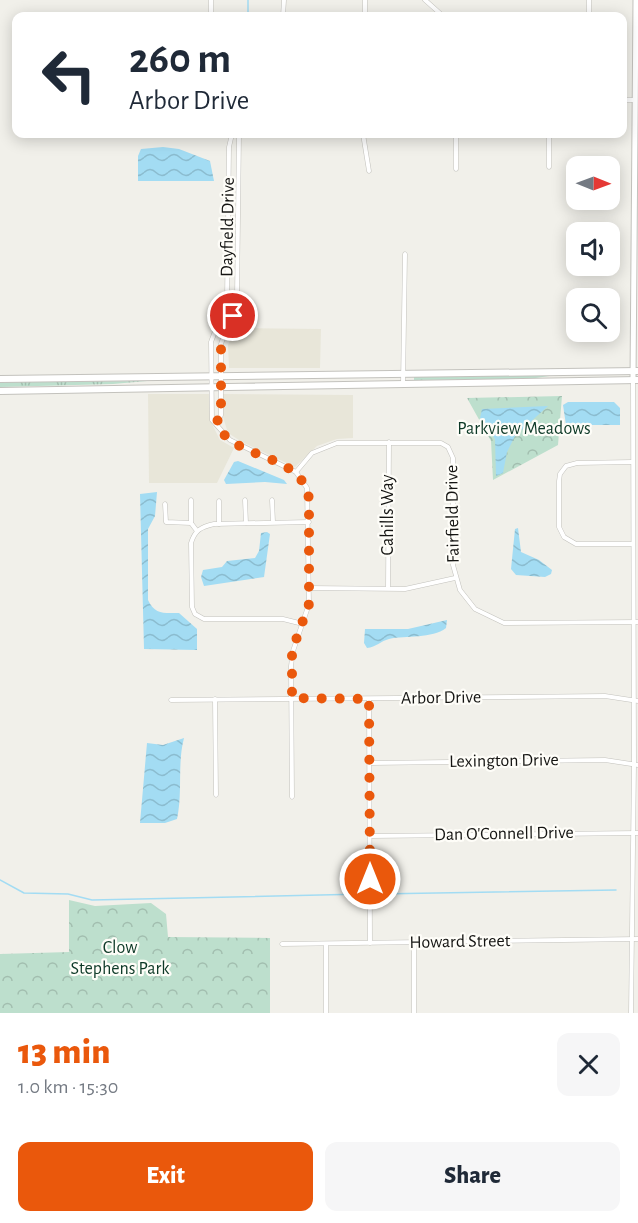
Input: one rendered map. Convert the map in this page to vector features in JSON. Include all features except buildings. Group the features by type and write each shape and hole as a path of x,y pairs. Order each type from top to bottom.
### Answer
{"main road":[{"path":"0,379 636,371"},
{"path":"0,391 636,380"}],"street":[{"path":"425,0 438,12"},
{"path":"631,1013 636,764 636,622 632,462 636,380 636,0"},
{"path":"627,100 635,100"},
{"name":"Dayfield Drive","path":"231,138 226,300 211,342 212,420 216,423 221,415 221,344 237,298 239,138"},
{"path":"364,138 369,171"},
{"path":"456,138 456,169"},
{"path":"549,138 549,167"},
{"path":"228,187 239,188"},
{"path":"403,384 405,254"},
{"path":"228,255 238,256"},
{"path":"216,423 221,432 230,440 296,472 307,488 308,612 292,651 292,797"},
{"name":"Cahills Way","path":"388,442 388,588"},
{"name":"Fairfield Drive","path":"296,472 312,453 337,443 437,442 450,450 454,462 453,565 455,578 471,604 489,618 504,623 636,622"},
{"path":"632,462 577,463 566,466 560,478 559,515 561,533 570,542 633,544"},
{"path":"191,500 191,523 197,531"},
{"path":"245,500 246,524"},
{"path":"272,500 273,522"},
{"path":"219,501 219,524"},
{"path":"165,504 166,522 191,523"},
{"path":"303,624 284,619 204,619 195,614 192,607 191,543 202,526 309,522"},
{"path":"309,588 421,587 455,578"},
{"name":"Arbor Drive","path":"171,700 605,696 636,701"},
{"path":"215,699 216,795"},
{"path":"369,699 370,943"},
{"name":"Lexington Drive","path":"370,763 605,760 636,764"},
{"name":"Dan O'Connell Drive","path":"370,836 635,832"},
{"name":"Howard Street","path":"282,944 638,939"},
{"path":"414,943 414,1013"},
{"path":"326,944 326,1013"}],"shaded area":[{"path":"235,328 321,329 320,368 229,368 228,345"},
{"path":"148,394 209,394 210,420 220,440 234,448 217,483 149,483"},
{"path":"222,394 353,395 353,438 337,439 317,446 295,467 228,433 223,417"}],"green space":[{"path":"556,375 529,379 414,380 414,377"},
{"path":"147,381 113,384 0,387 0,382"},
{"name":"Parkview Meadows","path":"562,396 558,445 493,480 491,441 467,398"},
{"name":"Clow Stephens Park","path":"69,900 95,906 151,903 166,914 168,937 270,938 270,1013 0,1013 0,954 69,952"}],"water":[{"path":"163,147 179,149 210,161 214,181 138,181 138,156 141,149"},
{"path":"568,402 614,402 620,408 620,425 566,425 563,405"},
{"path":"548,406 515,436 507,452 503,473 496,476 495,439 480,418 482,409"},
{"path":"238,461 284,480 287,484 265,482 226,484 224,480 234,462"},
{"path":"157,492 155,516 148,529 148,600 157,611 179,613 197,629 197,650 144,649 140,494"},
{"path":"518,528 521,552 539,560 552,570 551,574 545,577 516,575 511,569 515,529"},
{"path":"261,533 270,534 264,577 204,586 201,577 203,570 222,567 227,561 255,558 259,551"},
{"path":"447,620 446,628 434,634 389,639 367,648 364,643 365,629 408,629"},
{"path":"184,738 177,819 165,823 140,823 147,743 163,745"}],"waterway":[{"path":"248,0 248,12"},
{"path":"0,880 24,893 68,894 92,900 364,894"},
{"path":"377,894 616,890"}],"route":[{"path":"233,316 226,327 221,344 221,415 216,423 221,432 230,440 296,472 307,488 309,499 309,604 292,651 292,698 369,699 370,879"}]}
